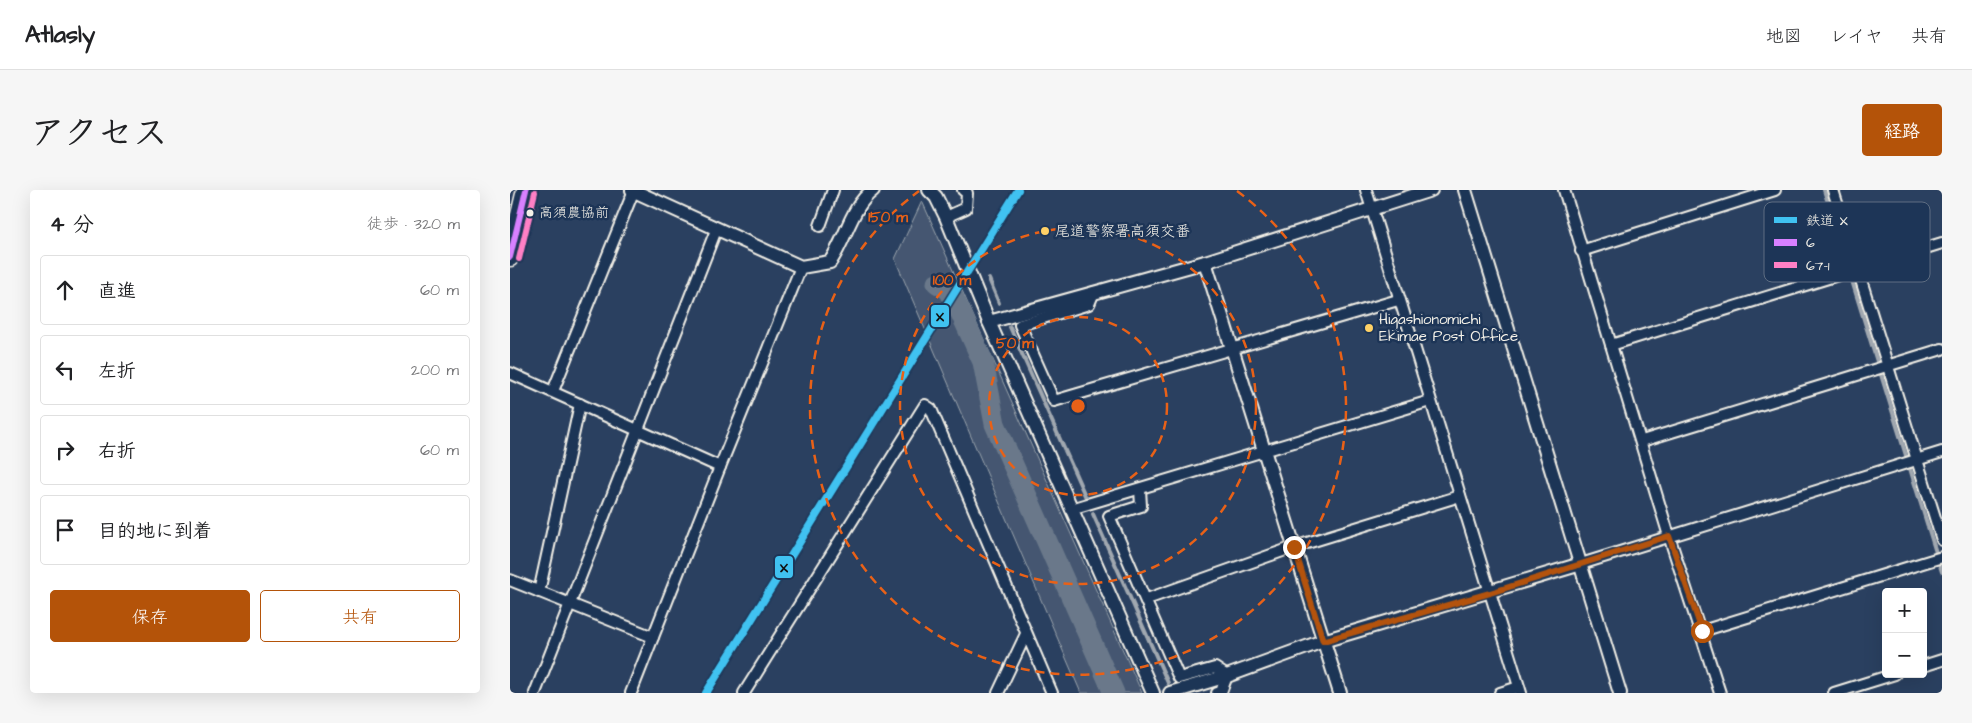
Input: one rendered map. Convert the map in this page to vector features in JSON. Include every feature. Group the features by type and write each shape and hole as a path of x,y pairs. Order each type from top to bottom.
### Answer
{"highway":[{"path":"510,257 526,190"}],"street":[{"path":"553,391 633,190 716,230 801,267 830,262 839,250 862,199 873,190"},
{"path":"820,226 833,190"},
{"path":"929,190 936,197 946,218 989,322 1153,693"},
{"path":"946,218 966,208 967,193 963,190"},
{"path":"1366,190 1398,300 1520,690 1500,693"},
{"path":"989,322 1205,262 1432,190"},
{"path":"1465,190 1620,693"},
{"path":"1564,190 1581,251 1642,441 1669,536 1702,631 1720,693"},
{"path":"1581,251 1776,190"},
{"path":"535,693 716,230"},
{"path":"1930,247 1942,243"},
{"path":"1205,262 1340,693"},
{"path":"631,693 801,267"},
{"path":"1611,345 1817,282"},
{"path":"1856,282 1911,462 1942,540"},
{"path":"1094,292 1089,304 1020,325 1054,401 1398,300"},
{"path":"1642,441 1942,349"},
{"path":"510,373 720,466"},
{"path":"1071,509 1430,401"},
{"path":"539,592 580,404"},
{"path":"744,693 925,405 931,409 1052,693"},
{"path":"1170,693 1227,676 1323,641 1490,593 1942,452"},
{"path":"1140,488 1141,506 1109,516 1147,599 1179,678 1216,668 1227,676"},
{"path":"1147,599 1294,547 1460,496"},
{"path":"1702,631 1937,559"},
{"path":"510,580 653,636"},
{"path":"998,693 1026,634"},
{"path":"1927,665 1942,660"},
{"path":"1217,693 1221,692 1227,676"},
{"path":"1834,693 1882,678"}],"shaded area":[{"path":"922,201 1142,693 1081,693 895,259"}],"waterway":[{"path":"1824,190 1828,202"},
{"path":"989,279 999,303"},
{"path":"1852,282 1942,572"},
{"path":"937,283 949,290 983,362 995,424 1114,693"},
{"path":"1010,327 1087,500"},
{"path":"1093,514 1168,683"}],"rail line":[{"name":"X","path":"706,693 1018,190"}],"transit line":[{"name":"6","path":"510,257 526,190"},
{"name":"67-1","path":"519,259 535,192"}],"place":[{"name":"高須農協前","path":"530,213"},
{"name":"尾道警察署高須交番","path":"1045,231"},
{"name":"Higashionomichi Ekimae Post Office","path":"1369,328"}],"route":[{"path":"1294,547 1323,641 1490,593 1669,536 1702,631"}]}
